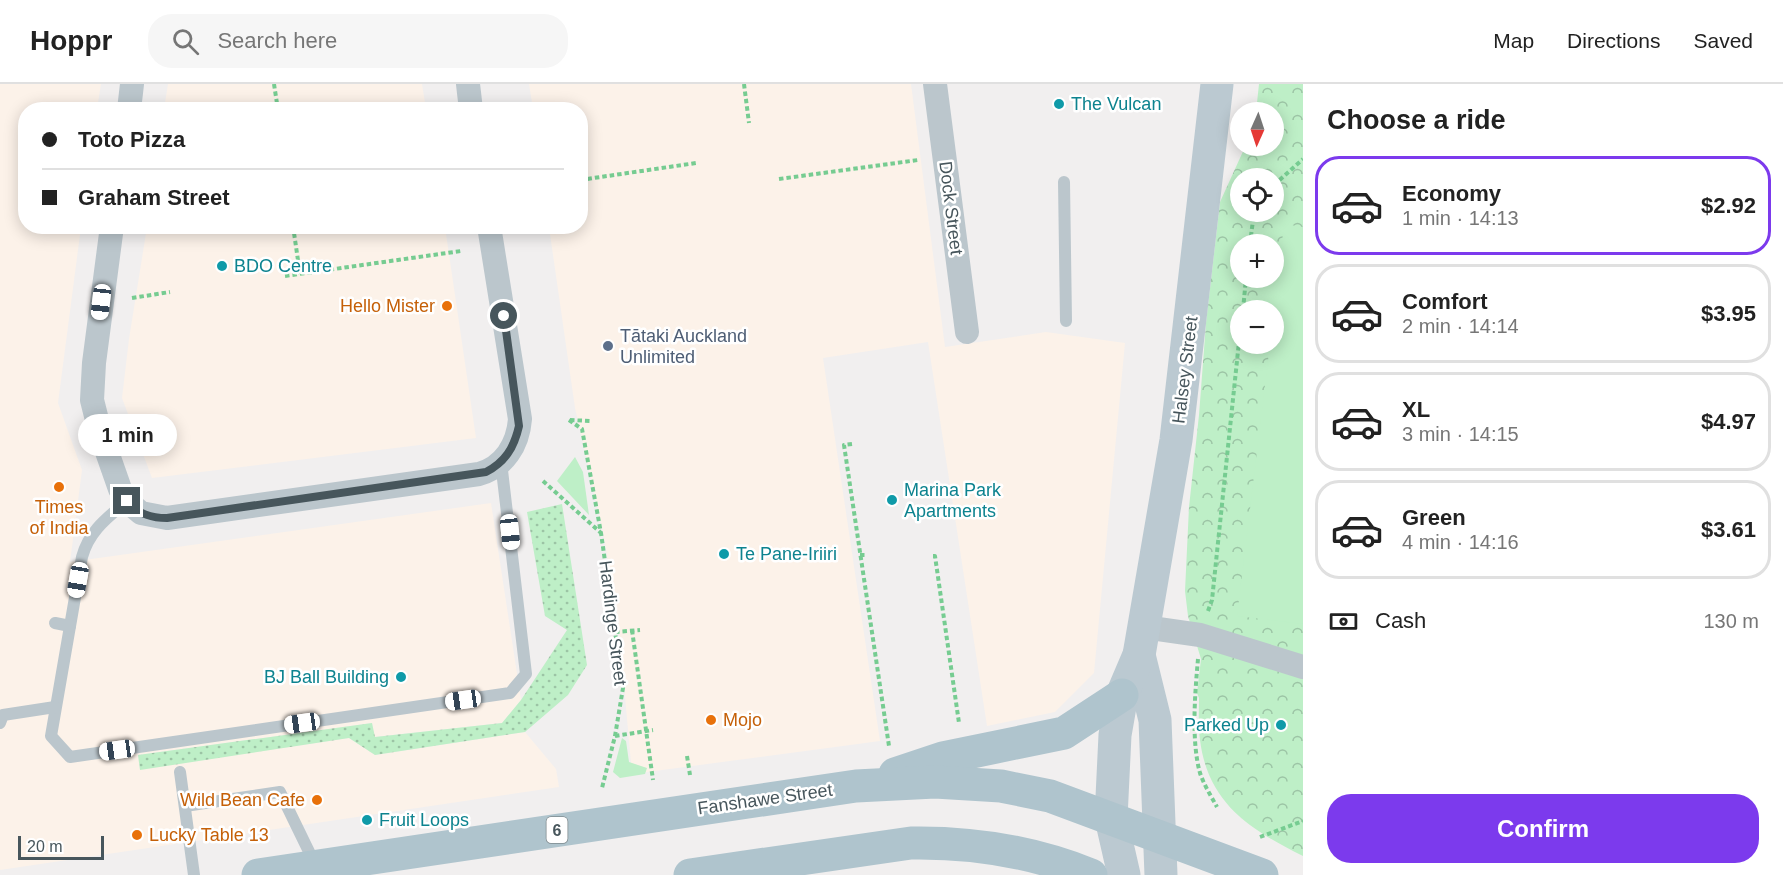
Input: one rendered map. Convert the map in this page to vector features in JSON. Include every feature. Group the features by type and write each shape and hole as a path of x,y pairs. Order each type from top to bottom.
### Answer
{"main road":[{"name":"Halsey Street","path":"1124,875 1111,819 1115,735 1122,695 1142,641 1176,440 1217,84"},
{"name":"Halsey Street","path":"1142,641 1155,720 1161,875"},
{"path":"856,786 943,758 1064,734 1122,695"},
{"name":"Fanshawe Street","path":"258,875 856,786 935,782 1001,786 1050,796 1262,875"},
{"path":"690,875 911,843 948,843 1004,850 1065,864 1091,875"}],"street":[{"path":"130,102 132,84"},
{"path":"468,84 470,102"},
{"name":"Dock Street","path":"935,84 967,332"},
{"path":"111,234 91,389 100,432 120,489 127,501 141,513 167,518 479,474 501,462 515,443 520,419 490,234"},
{"path":"1142,641 1200,635 1303,667"}],"lane":[{"path":"1064,182 1066,321"},
{"path":"127,501 96,528 82,557 51,736 70,757 510,693 526,674 501,462"},
{"path":"55,623 70,626"},
{"path":"0,723 3,715 55,707"},
{"path":"180,772 194,875"},
{"path":"185,806 280,792 316,867"}],"path":[{"path":"274,84 277,102"},
{"path":"744,84 749,123"},
{"path":"779,179 944,156"},
{"path":"1284,176 1303,159"},
{"path":"588,179 696,163"},
{"path":"294,234 300,274"},
{"path":"285,276 461,251"},
{"path":"132,297 170,292"},
{"path":"1217,807 1201,776 1197,760 1195,696 1200,635 1212,600 1238,354"},
{"name":"Hardinge Street","path":"590,421 569,420 582,429 601,533 623,688 615,736 602,788"},
{"path":"852,444 844,445 879,666 889,746"},
{"path":"543,481 601,533"},
{"path":"860,555 867,555"},
{"path":"933,556 935,556 959,727"},
{"name":"Hardinge Street","path":"632,630 653,780"},
{"path":"615,632 640,630"},
{"path":"615,736 653,730"},
{"path":"687,756 690,775"},
{"path":"1260,837 1303,821"}],"shaded area":[{"path":"0,84 101,84 98,102 18,102 18,234 80,234 58,403 82,470 70,562 491,503 521,700 502,723 374,737 372,723 138,755 140,769 349,738 375,755 525,732 556,769 559,787 0,870"},
{"path":"168,84 422,84 425,102 165,102"},
{"path":"529,84 911,84 945,347 1046,332 1125,343 1094,673 1055,712 987,726 928,342 823,358 880,741 632,774 618,619 603,532 575,408 550,234 588,234 588,102 532,102"},
{"path":"146,234 446,234 476,438 152,478 122,398"}],"green space":[{"path":"1259,84 1303,84 1303,856 1250,825 1222,798 1205,762 1199,735 1197,693 1201,659 1188,616 1185,591 1189,507 1220,202 1230,180 1230,222 1284,222 1284,168 1235,168 1241,156 1284,156 1284,102 1257,102"},
{"path":"1284,224 1303,227 1303,624 1237,616 1269,354 1284,354 1284,300 1275,300 1277,288 1284,288"},
{"path":"575,457 583,472 589,515 557,481"},
{"path":"562,504 587,665 568,695 525,732 375,755 349,738 140,770 138,755 372,723 375,737 502,723 521,700 567,630 545,616 527,512"},
{"path":"622,738 626,741 629,762 647,768 645,774 620,778 613,772"}],"place":[{"name":"The Vulcan","path":"1059,104"},
{"name":"BDO Centre","path":"222,266"},
{"name":"Hello Mister","path":"447,306"},
{"name":"Tātaki Auckland Unlimited","path":"608,346"},
{"name":"Times of India","path":"59,487"},
{"name":"Marina Park Apartments","path":"892,500"},
{"name":"Te Pane-Iriiri","path":"724,554"},
{"name":"BJ Ball Building","path":"401,677"},
{"name":"Mojo","path":"711,720"},
{"name":"Parked Up","path":"1281,725"},
{"name":"Wild Bean Cafe","path":"317,800"},
{"name":"Fruit Loops","path":"367,820"},
{"name":"Lucky Table 13","path":"137,835"}],"route":[{"path":"127,501 141,513 167,518 486,472 508,455 515,443 520,419 504,316"}]}
